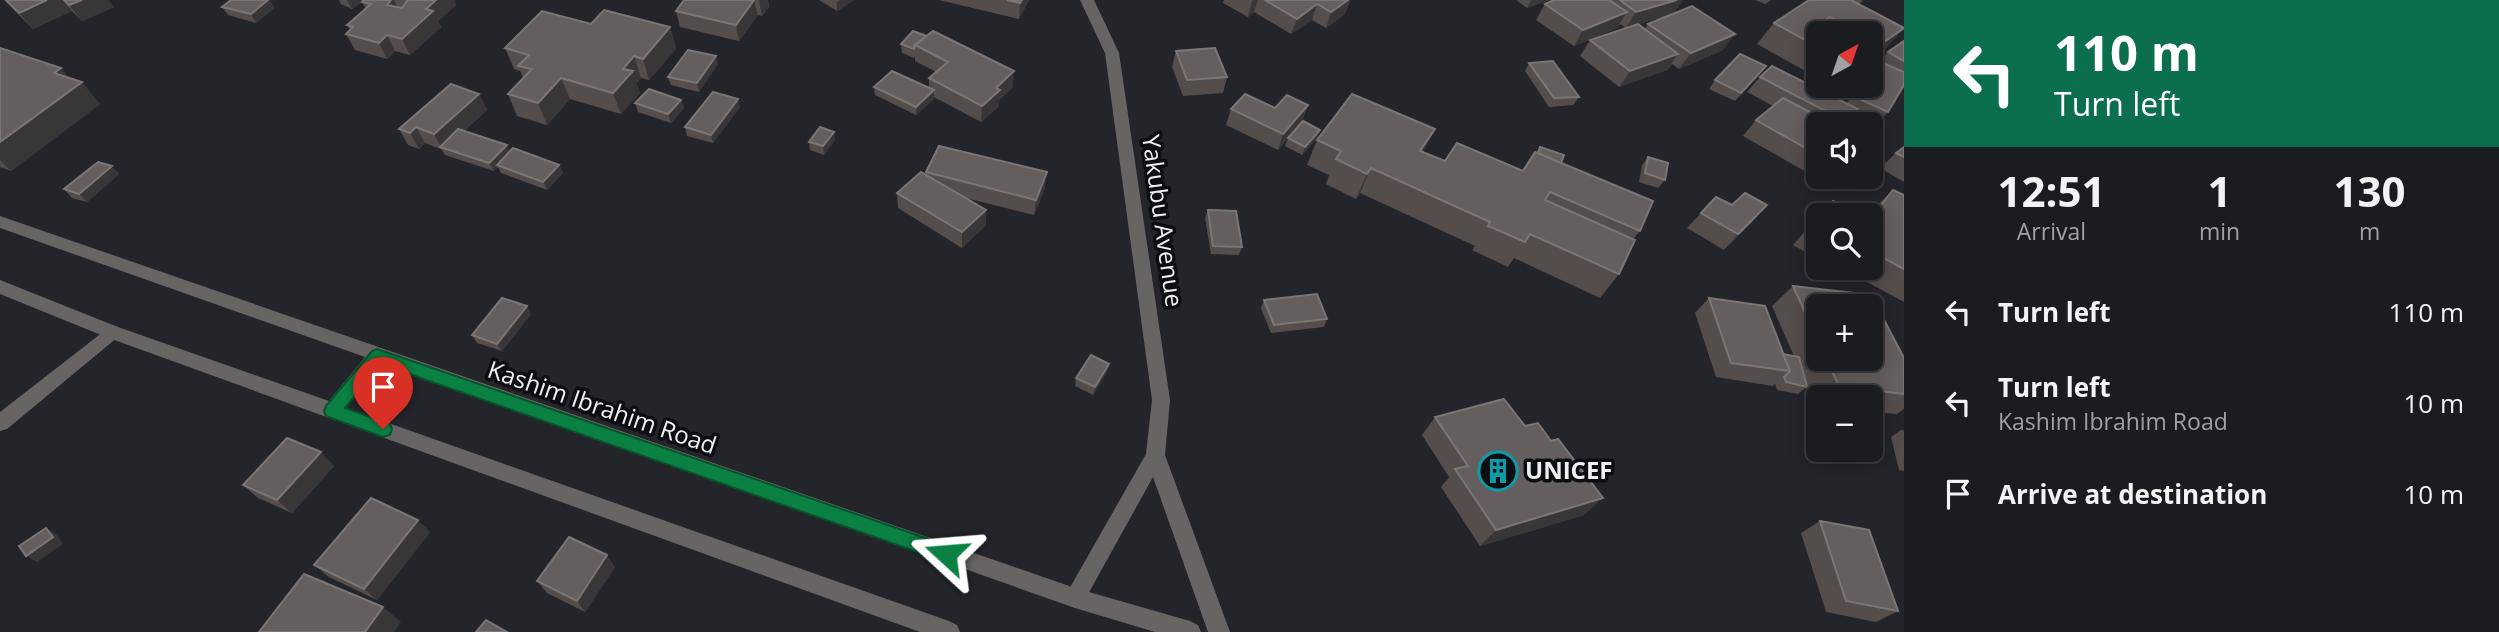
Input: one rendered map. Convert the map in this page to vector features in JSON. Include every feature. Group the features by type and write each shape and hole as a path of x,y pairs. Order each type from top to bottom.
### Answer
{"street":[{"name":"Yakubu Avenue","path":"1075,598 1155,455 1161,400 1112,53 1087,0"},
{"name":"Kashim Ibrahim Road","path":"0,222 156,274 377,356 1075,598 1190,632"},
{"path":"0,287 112,332 949,632"},
{"path":"0,423 112,332"},
{"path":"332,411 377,356"},
{"name":"Yakubu Avenue","path":"1155,455 1219,632"}],"building":[{"path":"6,0 47,0 19,13"},
{"path":"64,0 82,0 69,5"},
{"path":"231,0 268,0 251,14 222,7"},
{"path":"391,0 387,5 402,8 408,0 436,0 426,9 433,11 402,39 387,35 379,43 346,34 353,27 347,25 371,4 362,2"},
{"path":"684,0 754,0 736,25 676,11"},
{"path":"1265,0 1348,0 1331,12 1317,4 1297,19"},
{"path":"1554,0 1609,0 1627,12 1583,30 1545,4"},
{"path":"1620,0 1677,0 1636,12"},
{"path":"1809,0 1851,0 1904,28 1883,43 1883,21 1838,21 1830,17 1825,21 1806,21 1806,40 1774,23"},
{"path":"1692,6 1735,34 1691,53 1648,24"},
{"path":"604,10 670,27 643,59 634,56 623,69 633,71 613,93 561,78 538,103 508,94 532,69 518,66 529,55 505,48 542,11 591,24"},
{"path":"1638,24 1678,54 1630,71 1590,40"},
{"path":"913,31 927,36 915,45 914,49 901,44"},
{"path":"933,31 1014,71 996,88 1000,90 982,106 929,78 948,62 915,45"},
{"path":"1904,41 1904,61 1888,52"},
{"path":"0,48 61,68 54,73 82,82 0,142"},
{"path":"1215,48 1227,77 1187,80 1176,51"},
{"path":"688,50 716,56 697,83 668,77"},
{"path":"1740,54 1766,66 1741,93 1715,80"},
{"path":"1553,61 1579,97 1554,98 1529,63"},
{"path":"1883,63 1904,72 1904,85 1888,112 1857,98 1883,98"},
{"path":"1772,66 1806,83 1806,98 1836,98 1858,109 1855,112 1828,112 1760,77"},
{"path":"892,71 934,90 916,107 874,87"},
{"path":"451,84 479,94 434,134 416,127 410,133 399,129"},
{"path":"649,89 681,100 668,114 635,103"},
{"path":"713,92 738,99 711,135 685,127"},
{"path":"1245,94 1275,108 1287,95 1308,105 1283,134 1231,109"},
{"path":"1352,94 1435,129 1420,151 1445,161 1457,143 1523,171 1535,152 1653,201 1640,231 1550,192 1545,200 1635,240 1619,274 1530,234 1525,242 1488,226 1490,222 1371,168 1367,174 1336,159 1341,151 1317,140"},
{"path":"1783,98 1810,112 1806,112 1806,148 1756,120"},
{"path":"1303,121 1320,130 1305,147 1288,138"},
{"path":"820,127 834,132 823,146 809,142"},
{"path":"458,129 507,145 489,163 440,147"},
{"path":"939,146 1047,172 1036,200 926,172"},
{"path":"1540,147 1564,155 1561,163 1538,153"},
{"path":"1904,147 1904,157 1896,153"},
{"path":"513,148 559,165 543,182 497,165"},
{"path":"1648,157 1668,163 1665,180 1645,173"},
{"path":"98,162 112,166 79,194 64,189"},
{"path":"921,172 986,210 962,232 897,193"},
{"path":"1893,190 1904,195 1904,269 1883,258 1883,203"},
{"path":"1745,193 1767,205 1738,234 1701,213 1716,197 1732,205"},
{"path":"1208,210 1236,211 1242,247 1213,246"},
{"path":"1793,286 1862,294 1806,294 1806,315"},
{"path":"1317,294 1327,319 1274,325 1264,300"},
{"path":"502,298 527,306 497,344 472,335"},
{"path":"1709,298 1765,306 1790,371 1731,363"},
{"path":"1883,318 1904,358 1904,394 1883,391 1883,385 1839,385 1832,371 1883,371"},
{"path":"1783,354 1799,357 1806,387 1786,382 1784,377 1790,371"},
{"path":"1091,355 1109,364 1095,387 1076,378"},
{"name":"UNICEF","path":"1504,399 1525,426 1538,423 1551,441 1558,439 1603,498 1496,530 1455,469 1468,466 1435,417"},
{"path":"287,438 321,452 277,500 243,485"},
{"path":"371,498 418,520 364,589 314,565"},
{"path":"1820,521 1869,530 1898,611 1846,601"},
{"path":"46,528 53,537 26,556 19,546"},
{"path":"569,537 607,555 577,601 537,581"},
{"path":"304,574 383,607 365,632 259,632"},
{"path":"486,620 507,632 476,632"}],"place":[{"name":"UNICEF","path":"1498,471"}],"route":[{"path":"383,429 332,411 377,356 946,554"}]}
